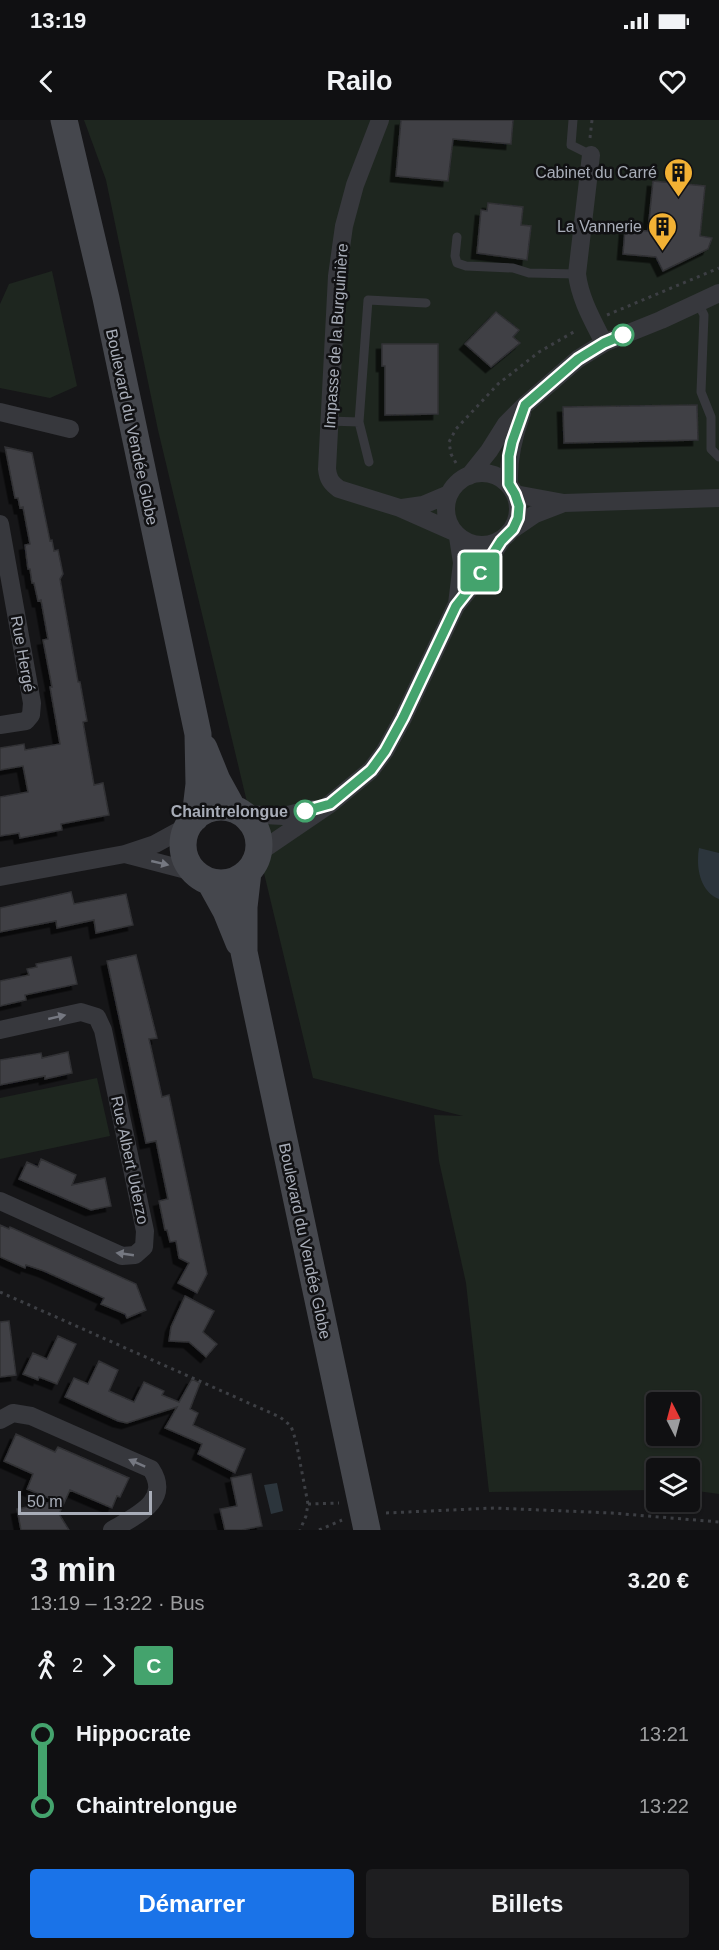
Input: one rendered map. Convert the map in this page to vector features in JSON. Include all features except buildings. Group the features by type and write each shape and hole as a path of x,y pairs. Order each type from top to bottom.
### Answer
{"main road":[{"name":"Boulevard du Vendée Globe","path":"64,120 106,298 124,393 198,734 217,780 238,812"},
{"name":"Boulevard du Vendée Globe","path":"191,822 199,784 198,734"},
{"path":"219,808 238,812 251,822 257,831 259,842 253,863 240,879 230,882 202,877 187,862 183,850 184,838 191,822 206,810 219,808"},
{"name":"Boulevard du Vendée Globe","path":"253,863 244,907 244,952 352,1511 376,1522"},
{"name":"Boulevard du Vendée Globe","path":"202,877 226,911 244,952"}],"street":[{"name":"Impasse de la Burguinière","path":"380,120 355,185 344,226 337,276 327,469 328,477 339,489 400,508"},
{"path":"591,155 577,274 579,287 592,321 604,343"},
{"path":"469,476 489,451 506,424 578,359 604,343 719,293"},
{"path":"253,863 371,770 385,751 456,606 507,535 518,512 512,489 509,456 525,405"},
{"path":"0,412 70,429"},
{"path":"456,606 462,563 455,534 447,519 446,507 449,494 455,485 469,476 479,473 490,474 500,478 512,489 564,503 719,498"},
{"path":"400,508 423,505 449,494"},
{"path":"400,508 472,544 487,546 507,535 535,514 564,503"},
{"name":"Rue Hergé","path":"0,524 32,703 31,715 26,720 0,725"},
{"path":"238,812 284,816 330,804"},
{"path":"0,876 125,854 155,844 191,822"},
{"path":"125,854 202,877"},
{"name":"Rue Albert Uderzo","path":"0,1029 81,1012 97,1017 103,1029 145,1231 144,1248 135,1255 122,1256 0,1201"},
{"path":"0,1420 13,1413 31,1416 151,1469 157,1478 158,1492 152,1503 112,1530"}],"lane":[{"path":"573,120 571,145 591,155"},
{"path":"457,237 455,256 457,262 466,266 513,268 529,273 577,274"},
{"path":"369,462 359,422 368,300 426,303"},
{"path":"698,303 704,315 701,392 711,417 711,448 719,457"},
{"path":"329,421 359,422"}],"path":[{"path":"0,1292 280,1417 291,1426 296,1441 308,1504 300,1530"},
{"path":"308,1504 352,1511"},
{"path":"376,1522 494,1508 612,1513 719,1522"},
{"path":"319,1530 352,1511"}],"shaded area":[{"path":"84,120 719,120 719,1494 700,1491 700,1458 646,1458 646,1490 489,1492 466,1283 439,1161 434,1115 463,1116 313,1078 158,430 106,180"},
{"path":"52,271 77,386 50,398 0,388 0,304 9,284"},
{"path":"699,848 719,853 719,899 707,890 700,877"},
{"path":"97,1078 110,1136 0,1159 0,1098"},
{"path":"277,1483 283,1511 271,1514 264,1485"}],"bus line":[{"name":"C","path":"305,811 330,804 371,770 385,751 403,718 456,606 475,582 501,541 513,529 518,518 519,506 509,484 509,456 525,405 578,359 604,343 623,335"}],"place":[{"name":"Cabinet du Carré","path":"678,198"},
{"name":"La Vannerie","path":"663,252"},
{"name":"Chaintrelongue","path":"305,811"}]}
